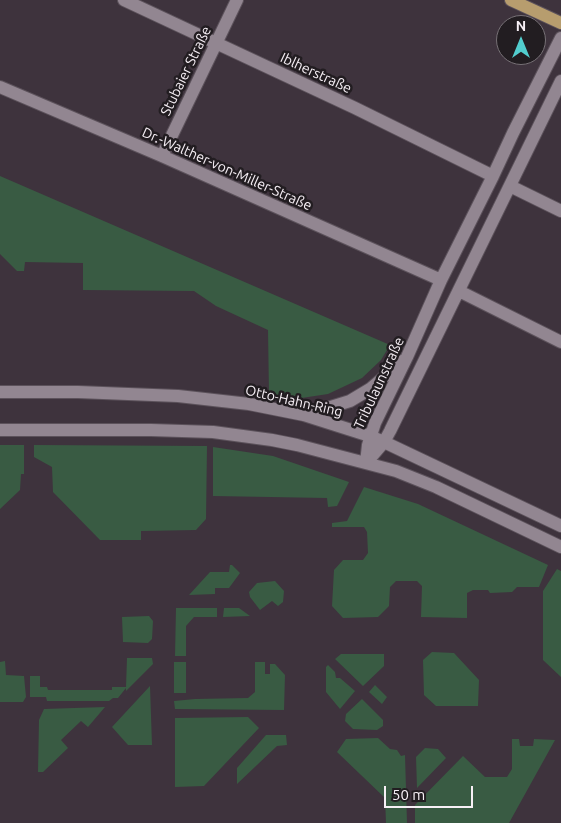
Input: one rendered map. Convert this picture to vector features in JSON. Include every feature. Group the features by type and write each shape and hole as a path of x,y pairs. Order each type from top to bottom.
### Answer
{"main road":[{"path":"511,0 561,23"}],"street":[{"name":"Iblherstraße","path":"124,0 355,108 493,176"},
{"name":"Stubaier Straße","path":"162,156 237,0"},
{"name":"Tribulaunstraße","path":"366,464 368,445 375,423 408,357 441,280 561,38"},
{"path":"366,464 384,442 561,81"},
{"name":"Dr.-Walther-von-Miller-Straße","path":"0,87 162,156 441,280"},
{"path":"510,186 561,211"},
{"path":"459,291 561,342"},
{"path":"304,416 350,401 370,389 408,357"},
{"name":"Otto-Hahn-Ring","path":"0,392 78,392 178,396 249,404 304,416 370,436 561,526"},
{"path":"0,430 213,432 288,443 396,471 436,487 561,547"}],"green space":[{"path":"0,176 390,345 381,360 362,378 328,394 295,399 269,394 268,330 216,306 194,291 83,290 83,263 25,262 24,271 17,271 0,254"},
{"path":"0,445 24,445 24,474 21,474 20,490 0,509"},
{"path":"34,445 207,446 206,519 196,530 141,531 141,540 100,540 53,492 52,467 34,457"},
{"path":"213,447 273,456 349,482 337,506 328,507 327,498 213,496"},
{"path":"364,487 418,504 548,565 539,587 517,587 512,592 490,593 488,590 473,590 467,593 467,618 421,617 422,586 417,581 396,581 390,587 389,606 378,617 343,618 332,606 334,570 343,560 363,560 368,553 367,532 364,527 332,527 332,523 347,521"},
{"path":"230,565 240,573 229,588 215,588 215,594 189,595 210,572 229,572"},
{"path":"557,569 561,571 561,677 543,660 543,591"},
{"path":"275,581 284,591 283,602 278,606 272,601 260,610 250,597 249,592 257,583"},
{"path":"176,608 217,608 217,617 194,617 186,626 186,656 175,656"},
{"path":"224,608 239,608 250,616 223,617"},
{"path":"149,616 153,621 152,639 148,643 123,642 122,617"},
{"path":"432,652 454,653 479,680 478,706 436,706 424,695 423,660"},
{"path":"341,654 384,654 384,666 363,686 335,659"},
{"path":"127,658 152,658 153,664 126,691 126,688 118,698 113,698 109,701 47,701 46,697 30,697 30,676 40,676 40,687 47,687 48,690 112,690 112,687 126,687"},
{"path":"5,661 6,675 24,676 26,697 23,702 0,702 0,662"},
{"path":"174,662 186,662 186,693 174,693"},
{"path":"255,662 265,662 265,674 270,674 270,664 275,664 285,675 284,710 175,709 174,701 248,698 255,692"},
{"path":"328,665 335,672 336,678 340,678 355,691 340,709 326,692 326,667"},
{"path":"375,685 387,697 382,704 369,692"},
{"path":"150,686 152,745 128,745 112,727"},
{"path":"362,699 383,720 383,726 377,730 353,729 345,721 346,714"},
{"path":"105,707 88,727 81,721 61,740 68,748 43,772 38,772 39,720 44,709"},
{"path":"248,717 259,728 204,786 175,787 175,718"},
{"path":"266,735 286,735 287,745 277,746 237,784 237,768"},
{"path":"378,738 390,749 397,750 401,756 405,755 407,823 386,823 385,798 337,752 346,739"},
{"path":"512,739 519,739 520,746 533,746 534,739 555,740 509,823 415,823 415,805 463,756 485,777 507,777 512,769"},
{"path":"425,748 438,749 446,758 417,788 416,757"}]}
